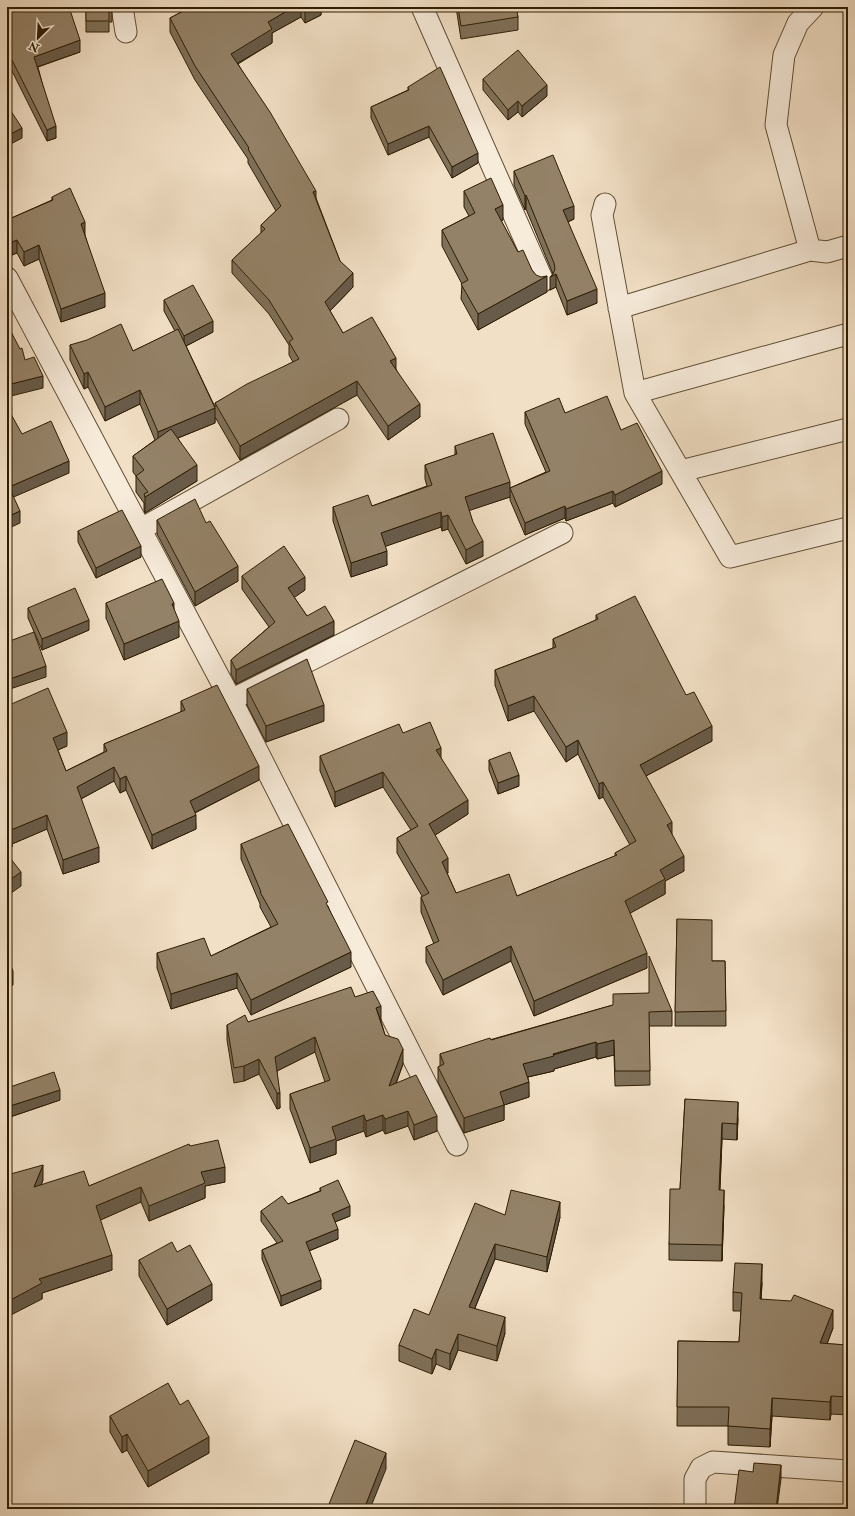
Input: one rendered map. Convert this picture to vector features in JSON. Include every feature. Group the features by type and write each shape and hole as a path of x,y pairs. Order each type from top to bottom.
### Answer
{"street":[{"path":"122,7 126,32"},
{"path":"422,7 543,281"},
{"path":"810,250 776,125 784,55 798,23 813,7"},
{"path":"605,204 602,215 635,393 730,557 848,528"},
{"path":"619,308 810,250 828,252 848,246"},
{"path":"7,278 231,700 457,1145"},
{"path":"635,393 848,334"},
{"path":"141,529 338,419"},
{"path":"681,471 848,428"},
{"path":"231,700 562,533"},
{"path":"695,1509 695,1479 702,1468 713,1462 848,1471"}],"building":[{"path":"7,7 69,7 80,40 34,57 56,126 47,130 7,50"},
{"path":"86,7 112,7 112,12 109,12 109,21 86,21"},
{"path":"191,7 294,7 268,22 272,29 231,54 270,112 316,191 313,192 340,261 353,273 325,302 343,333 372,317 396,358 390,361 420,404 388,426 357,381 240,446 215,403 247,384 299,359 289,342 293,339 269,300 232,260 265,229 261,225 281,206 248,149 249,148 195,66 170,18"},
{"path":"304,7 311,7 305,10"},
{"path":"458,7 516,7 518,17 461,26"},
{"path":"518,50 547,85 522,106 518,101 508,110 483,79"},
{"path":"440,67 478,153 452,167 429,126 388,144 371,107 409,90 408,87"},
{"path":"7,105 22,128 7,136"},
{"path":"553,155 574,206 563,210 597,289 567,301 556,274 550,277 555,269 554,263 526,195 525,196 514,171"},
{"path":"491,178 503,205 495,209 518,252 523,250 532,270 536,275 541,277 547,276 478,314 461,284 468,280 442,230 475,213 464,191"},
{"path":"70,188 85,222 81,224 105,293 61,309 39,245 24,252 17,240 12,242 7,230 7,220 53,200 52,197"},
{"path":"193,285 213,321 184,336 164,300"},
{"path":"7,324 20,349 22,348 25,360 34,357 43,376 7,385"},
{"path":"121,324 133,351 178,329 215,408 158,432 140,390 105,407 88,372 84,374 70,345 87,340"},
{"path":"607,396 621,430 637,423 662,471 615,495 613,491 566,509 565,506 525,523 510,488 550,471 525,412 559,398 565,413"},
{"path":"7,407 22,434 51,421 69,461 9,487 20,511 7,517"},
{"path":"171,429 197,465 145,497 144,494 148,492 136,476 144,470 133,456"},
{"path":"493,433 510,482 465,497 473,522 483,541 466,550 448,515 442,517 441,512 381,533 387,551 351,563 333,507 368,495 372,506 432,485 425,465 457,454 455,446"},
{"path":"195,499 206,523 210,521 238,566 195,592 157,520"},
{"path":"122,510 141,546 96,568 78,531"},
{"path":"284,546 305,577 288,588 307,616 325,606 334,621 236,670 231,660 275,622 242,576"},
{"path":"162,579 174,603 172,604 179,621 124,644 106,603"},
{"path":"75,588 89,620 42,639 28,608"},
{"path":"635,596 686,695 694,692 712,726 640,765 672,822 667,825 684,856 660,870 665,879 625,901 647,953 534,1001 511,946 443,980 426,947 439,941 421,897 429,893 397,838 418,826 383,772 335,792 320,756 399,724 403,733 430,722 441,748 436,750 468,800 429,824 448,858 442,862 456,893 509,874 517,896 617,855 615,853 636,841 603,782 599,784 578,740 566,747 534,696 508,706 495,670 556,647 553,639 598,619 596,615"},
{"path":"34,632 46,666 7,680 7,642"},
{"path":"307,659 324,705 266,726 247,689"},
{"path":"217,685 259,766 190,801 196,815 152,835 126,776 120,779 114,767 77,787 99,847 63,860 47,815 11,830 12,833 7,834 7,706 48,688 67,732 53,738 66,771 107,751 104,744 185,710 181,701"},
{"path":"510,752 519,775 498,783 489,760"},
{"path":"288,824 328,902 326,903 351,952 251,1000 237,973 171,994 157,953 204,938 211,956 278,924 260,892 241,844"},
{"path":"7,854 21,872 7,882"},
{"path":"677,919 712,920 712,961 725,961 726,1011 675,1012"},
{"path":"7,956 13,971 7,973"},
{"path":"649,956 672,1011 649,1012 650,1071 615,1071 614,1040 597,1044 596,1042 553,1054 554,1056 523,1064 529,1082 500,1092 504,1105 464,1118 438,1067 444,1064 440,1054 490,1038 491,1040 613,1005 613,994 649,993"},
{"path":"351,987 355,997 373,991 381,1006 376,1008 385,1035 398,1039 403,1049 389,1086 416,1075 437,1116 414,1125 408,1111 385,1119 383,1115 366,1121 364,1115 332,1127 336,1139 310,1148 290,1094 330,1080 315,1037 275,1057 280,1093 277,1093 259,1059 244,1066 234,1068 227,1025 245,1015 248,1022"},
{"path":"54,1072 60,1090 10,1106 7,1096 7,1088"},
{"path":"685,1099 738,1102 737,1124 722,1123 719,1190 724,1190 722,1245 669,1244 670,1189 680,1189"},
{"path":"218,1140 225,1167 201,1172 205,1183 149,1206 141,1187 96,1206 112,1255 39,1279 42,1283 7,1302 7,1175 43,1165 34,1187 84,1171 89,1186 189,1144 190,1146"},
{"path":"338,1180 350,1206 332,1214 338,1229 306,1242 321,1280 281,1296 262,1250 283,1241 261,1211 282,1196 288,1204 321,1191 320,1188"},
{"path":"511,1190 560,1202 547,1257 495,1244 469,1307 505,1317 497,1346 458,1334 450,1354 436,1349 432,1359 399,1345 414,1309 429,1315 475,1203 505,1215"},
{"path":"172,1242 177,1252 190,1245 212,1284 167,1309 139,1260"},
{"path":"735,1263 762,1264 760,1299 791,1301 794,1295 833,1310 820,1343 848,1345 848,1397 831,1396 830,1402 772,1398 770,1429 728,1426 729,1407 677,1407 678,1341 739,1342 742,1293 733,1292"},
{"path":"168,1383 180,1405 188,1400 209,1437 148,1471 127,1434 122,1437 110,1416"},
{"path":"355,1440 386,1453 364,1509 327,1509"},
{"path":"754,1463 781,1465 776,1509 734,1509 739,1470 753,1472"}]}
